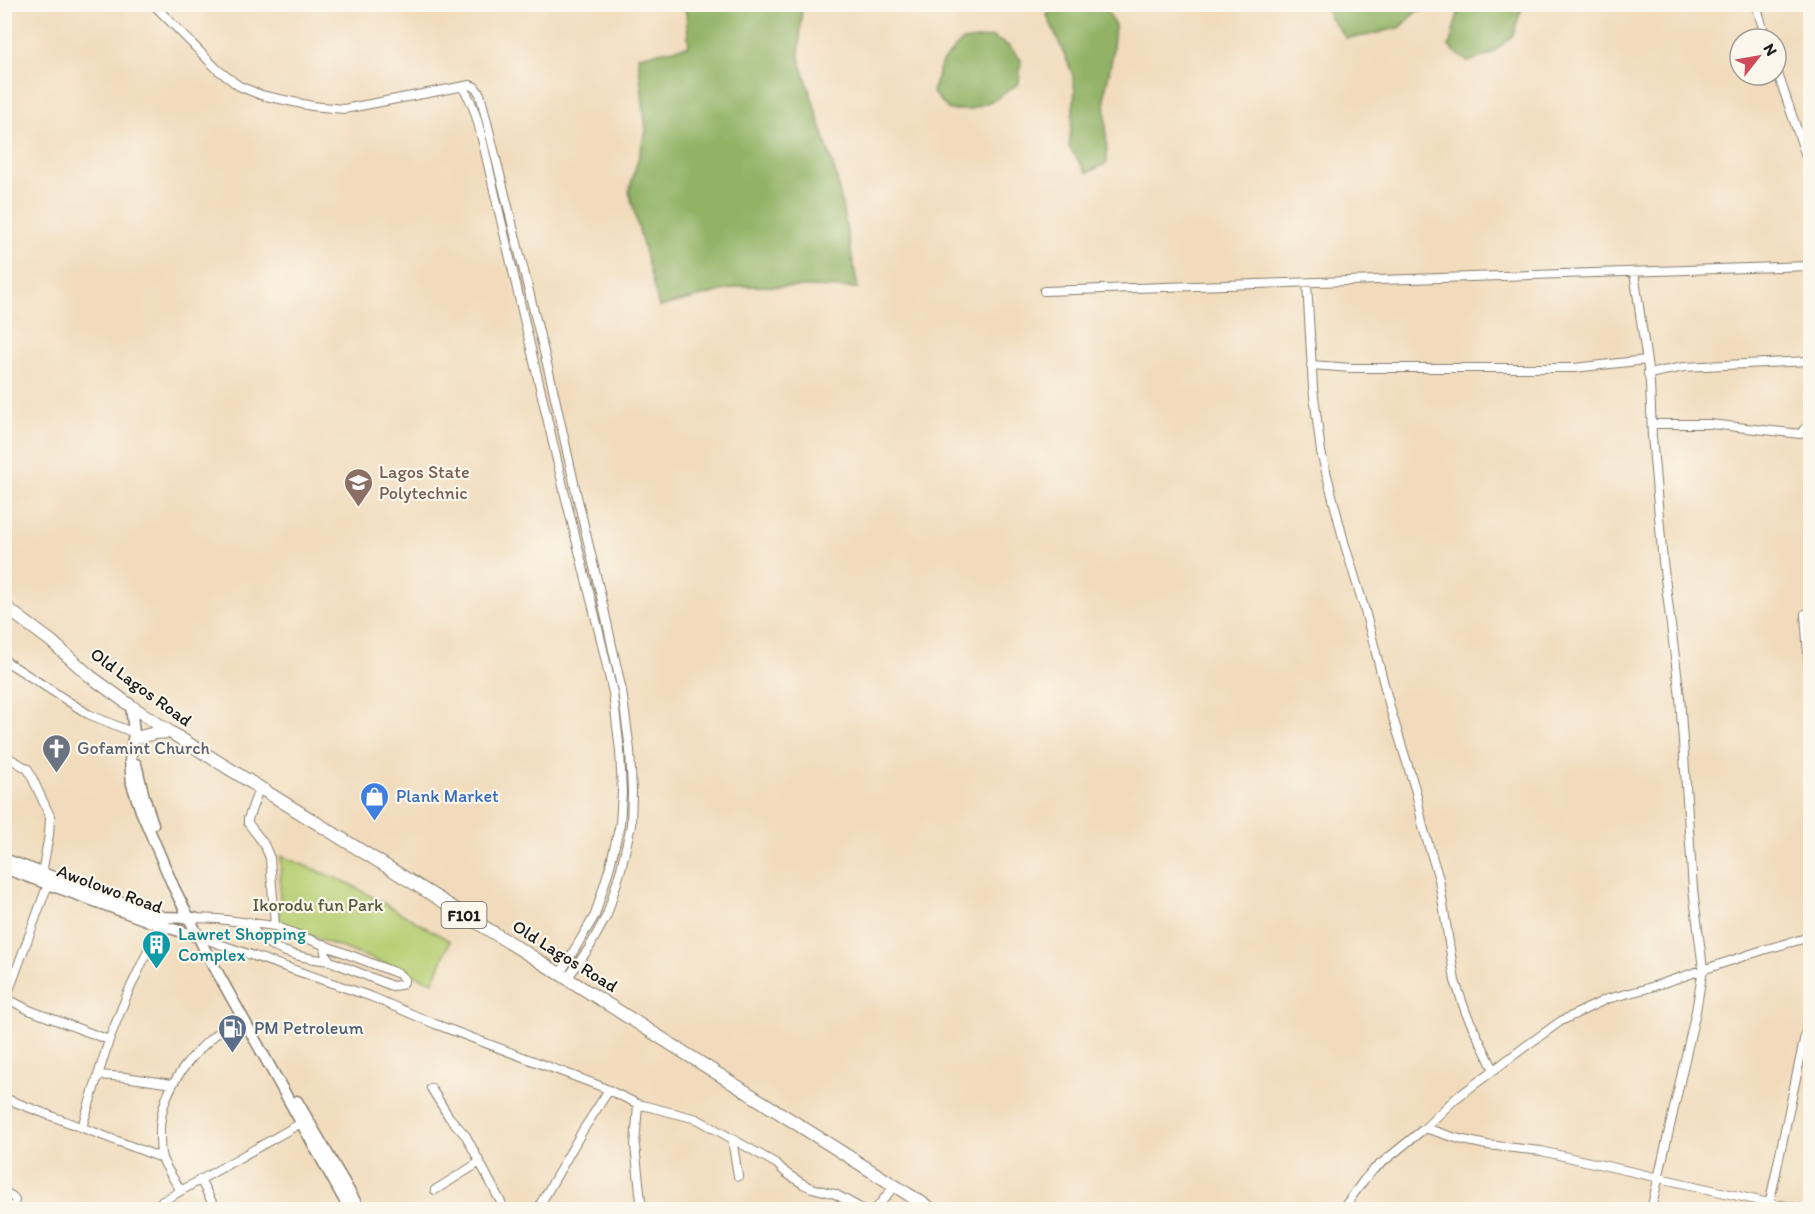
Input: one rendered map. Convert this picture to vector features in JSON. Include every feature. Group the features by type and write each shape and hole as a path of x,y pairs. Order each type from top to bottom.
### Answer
{"main road":[{"name":"Old Lagos Road","path":"4,606 51,641 90,676 170,732 933,1209"},
{"path":"131,706 137,735 136,764 144,797 192,918 301,1124 354,1208"},
{"path":"137,735 147,717"},
{"path":"137,735 170,732"},
{"name":"Awolowo Road","path":"4,860 163,917 192,918"},
{"name":"Awolowo Road","path":"4,868 202,938"},
{"path":"202,938 354,1208"}],"street":[{"path":"153,4 218,70 239,86 261,95 312,106 344,109 470,85 475,87 480,94 551,380 604,609 622,691 630,750 631,825 621,869 607,915 589,948 563,976"},
{"path":"1756,4 1763,27"},
{"path":"462,87 469,97 477,122 600,636 613,693 620,752 622,792 620,824 610,866 595,915 563,976"},
{"path":"1782,87 1810,168"},
{"path":"1044,291 1810,266"},
{"path":"1634,272 1648,374 1663,562 1680,697 1693,888 1703,969 1696,1011 1651,1209"},
{"path":"1308,284 1312,387 1321,452 1344,542 1439,879 1455,981 1466,1013 1494,1070"},
{"path":"1311,365 1351,368 1566,369 1646,360"},
{"path":"1648,374 1684,367 1810,361"},
{"path":"1652,424 1710,424 1772,433 1801,434 1804,429"},
{"path":"1805,614 1810,682"},
{"path":"4,660 88,714 137,735"},
{"path":"1810,695 1810,726"},
{"path":"4,755 28,769 50,816 42,873"},
{"path":"259,789 248,823 264,844 270,858 274,926"},
{"path":"48,884 5,1000 109,1040"},
{"path":"192,918 249,922 274,926 399,974 404,982 392,986 330,961 286,953 258,936 249,922"},
{"path":"82,1127 109,1040 160,925"},
{"path":"1342,1209 1373,1170 1425,1128 1455,1099 1542,1034 1576,1013 1607,999 1810,937"},
{"path":"202,938 356,991 435,1024 609,1090 638,1104 697,1119 777,1164 803,1184 835,1194 864,1209"},
{"path":"324,944 325,953 330,961"},
{"path":"1769,1206 1810,1012"},
{"path":"180,1190 162,1158 159,1126 165,1098 172,1084 202,1046 241,1014"},
{"path":"98,1075 172,1084"},
{"path":"431,1088 449,1117 466,1136 505,1209"},
{"path":"537,1209 609,1090"},
{"path":"4,1098 162,1158"},
{"path":"638,1104 635,1146 642,1209"},
{"path":"147,1209 301,1124"},
{"path":"1425,1128 1459,1139 1541,1151 1769,1206 1807,1209"},
{"path":"732,1139 738,1176"},
{"path":"435,1190 480,1162"},
{"path":"200,1179 216,1209"},
{"path":"875,1209 895,1185"},
{"path":"4,1192 15,1200 13,1209"}],"green space":[{"path":"1523,4 1513,35 1491,54 1468,62 1449,47 1460,6 1417,11 1401,27 1346,38 1329,17 1326,5"},
{"path":"682,5 802,5 799,57 836,175 858,288 742,286 659,307 629,191 646,131 638,56 689,46 686,13"},
{"path":"1055,5 1105,5 1115,26 1112,58 1105,92 1107,163 1087,173 1069,147 1075,91 1072,72 1047,15"},
{"path":"992,37 1009,46 1021,60 1019,83 996,99 968,110 949,110 932,92 942,62 962,41"},
{"name":"Ikorodu fun Park","path":"281,856 348,883 450,941 433,982 279,924"}],"place":[{"name":"Lagos State Polytechnic","path":"358,508"},
{"name":"Gofamint Church","path":"56,774"},
{"name":"Plank Market","path":"375,822"},
{"name":"Lawret Shopping Complex","path":"157,970"},
{"name":"PM Petroleum","path":"233,1054"}]}
